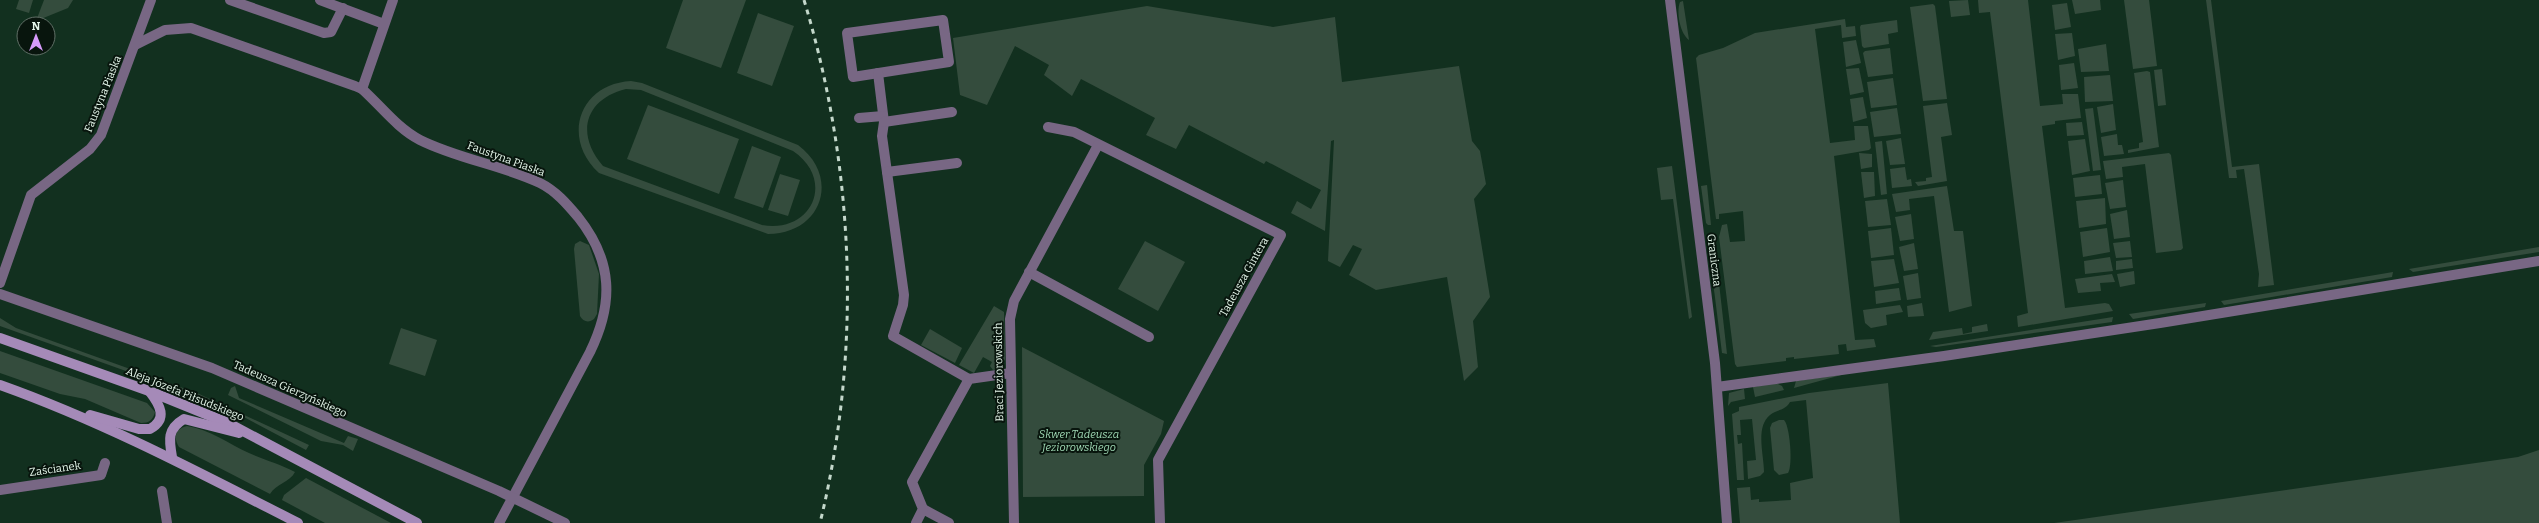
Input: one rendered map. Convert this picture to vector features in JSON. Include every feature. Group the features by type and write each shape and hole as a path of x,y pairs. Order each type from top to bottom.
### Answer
{"main road":[{"name":"Aleja Józefa Piłsudskiego","path":"0,338 149,391 228,423 417,523"},
{"path":"0,385 54,405 172,457 298,523"},
{"path":"54,405 139,429 150,429 159,422 162,417 161,410 149,391"},
{"path":"172,457 169,433 173,427 184,419 262,440"}],"street":[{"name":"Faustyna Piaska","path":"0,283 31,195 90,149 99,139 151,0"},
{"path":"230,0 324,33 331,32 343,8"},
{"path":"320,0 384,24"},
{"path":"362,89 393,0"},
{"name":"Graniczna","path":"1670,0 1717,387 1727,523"},
{"path":"943,20 949,62 878,73 853,77 847,33 943,20"},
{"name":"Faustyna Piaska","path":"135,45 165,30 191,28 348,83 362,89 399,126 420,140 535,181 553,191 582,222 601,253 606,284 605,306 600,331 499,523"},
{"path":"878,73 884,119 882,136 904,295 904,305 893,336 969,379 1011,373"},
{"path":"859,118 884,119 952,112"},
{"name":"Tadeusza Gintera","path":"1048,127 1074,132 1281,235 1158,460 1160,523"},
{"name":"Braci Jeziorowskich","path":"1014,523 1010,319 1014,301 1098,145"},
{"path":"887,172 957,164"},
{"path":"1717,387 1944,356 2160,324 2539,261"},
{"path":"1029,272 1149,337"},
{"name":"Tadeusza Gierzyńskiego","path":"0,294 212,368 512,496 565,523"},
{"path":"949,523 923,509 912,482 969,379"},
{"name":"Zaścianek","path":"0,490 101,475 105,463"},
{"path":"162,491 167,523"},
{"path":"916,523 923,509"},
{"path":"280,513 285,523"}],"green space":[{"path":"19,0 33,0 29,13 16,9"},
{"path":"44,0 73,0 68,8 48,16 38,16"},
{"path":"683,0 746,0 721,68 666,48"},
{"path":"1968,0 1970,15 1951,17 1949,1"},
{"path":"1978,0 2028,0 2040,106 2063,104 2062,94 2078,94 2081,118 2055,121 2055,124 2042,126 2065,308 2105,303 2109,304 2113,311 2018,327 2017,316 2028,313 1990,12 1979,13"},
{"path":"2072,0 2100,0 2101,10 2075,14"},
{"path":"2124,0 2149,0 2157,66 2133,69"},
{"path":"2206,0 2211,0 2232,167 2259,164 2274,285 2258,287 2259,274 2244,169 2236,170 2237,178 2229,178"},
{"path":"1683,1 1689,40 1681,28 1678,11 1680,2"},
{"path":"2067,3 2071,27 2055,30 2052,5"},
{"path":"1933,4 1935,6 1947,99 1923,101 1910,7"},
{"path":"1147,6 1273,27 1335,17 1342,82 1459,66 1472,141 1480,151 1486,184 1474,199 1490,297 1473,321 1478,367 1464,381 1447,277 1376,290 1349,275 1362,249 1353,245 1340,267 1328,261 1334,140 1331,141 1325,231 1291,213 1297,201 1311,209 1321,190 1266,161 1264,164 1189,125 1176,149 1146,135 1155,118 1081,79 1072,96 1044,75 1049,65 1015,46 987,105 960,95 953,38"},
{"path":"758,13 794,26 772,86 737,73"},
{"path":"1845,19 1846,27 1855,26 1856,36 1842,38 1841,25 1815,29 1830,143 1855,140 1854,126 1868,126 1871,148 1869,150 1834,156 1855,340 1874,339 1876,347 1847,351 1846,344 1838,345 1839,354 1794,359 1794,357 1786,358 1786,361 1737,367 1735,364 1719,237 1722,225 1727,224 1730,242 1745,241 1743,211 1719,214 1719,219 1716,219 1696,58 1699,55 1723,48 1755,33"},
{"path":"1897,20 1898,32 1888,34 1889,44 1864,48 1862,46 1861,25"},
{"path":"2072,33 2075,56 2058,60 2055,34"},
{"path":"1856,40 1861,63 1846,67 1843,42"},
{"path":"2106,44 2109,71 2081,72 2078,49"},
{"path":"1890,48 1893,74 1868,77 1863,53 1865,51"},
{"path":"2074,63 2078,88 2061,90 2059,65"},
{"path":"1859,68 1864,92 1850,95 1846,69"},
{"path":"2162,69 2166,105 2158,106 2154,70"},
{"path":"2150,72 2159,147 2128,153 2128,150 2139,148 2139,143 2143,142 2134,73"},
{"path":"2110,75 2113,101 2085,102 2084,77"},
{"path":"1893,78 1897,105 1871,108 1867,82"},
{"path":"631,81 642,83 798,145 811,158 819,172 822,187 819,202 813,214 802,225 787,231 768,234 599,173 587,159 581,144 579,129 581,115 588,102 599,92 613,84","holes":["626,89 641,90 793,151 806,163 813,176 815,190 812,202 805,213 794,221 779,226 762,225 603,166 594,154 589,142 587,130 593,109 601,101 612,94"]},
{"path":"1863,97 1867,118 1853,122 1850,99"},
{"path":"1947,103 1952,135 1941,137 1947,181 1918,186 1915,182 1926,181 1926,178 1932,177 1923,106"},
{"path":"2113,104 2116,130 2101,133 2097,107"},
{"path":"648,105 739,139 719,194 627,159"},
{"path":"1897,108 1901,134 1874,137 1870,112"},
{"path":"2093,108 2101,170 2093,171 2085,109"},
{"path":"2082,122 2084,135 2067,136 2066,123"},
{"path":"2117,134 2118,145 2122,145 2124,154 2104,156 2101,137"},
{"path":"1901,138 1905,164 1890,165 1886,141"},
{"path":"2085,139 2090,171 2072,175 2068,141"},
{"path":"1882,141 1887,194 1881,195 1875,142"},
{"path":"752,146 781,157 763,208 734,198"},
{"path":"1859,153 1872,154 1872,167 1861,169"},
{"path":"2169,153 2171,155 2183,248 2181,250 2156,253 2145,164 2122,167 2123,177 2106,179 2103,161"},
{"path":"1672,166 1692,317 1689,319 1673,199 1661,200 1657,168"},
{"path":"1905,167 1907,180 1911,179 1912,186 1892,188 1890,169"},
{"path":"1861,172 1874,172 1875,196 1864,198"},
{"path":"780,174 800,180 788,216 768,210"},
{"path":"2100,175 2102,194 2075,197 2073,178"},
{"path":"2123,180 2126,207 2110,209 2105,183"},
{"path":"1707,185 1711,225 1706,223 1701,186"},
{"path":"1947,186 1954,231 1963,231 1972,306 1949,312 1934,196 1909,199 1910,210 1896,212 1892,194"},
{"path":"2105,198 2106,224 2079,228 2076,201"},
{"path":"1887,199 1891,225 1868,227 1865,201"},
{"path":"2127,210 2130,237 2114,239 2110,214"},
{"path":"1911,214 1914,239 1900,241 1895,217"},
{"path":"1891,228 1894,255 1871,258 1868,231"},
{"path":"2107,228 2110,252 2083,257 2080,232"},
{"path":"1712,234 1716,262 1711,263 1708,238"},
{"path":"580,241 589,245 599,274 597,314 594,319 588,321 584,321 580,316 574,249 575,244"},
{"path":"1145,241 1185,262 1158,311 1118,289"},
{"path":"2130,241 2132,257 2116,258 2113,243"},
{"path":"1914,243 1918,269 1904,271 1899,247"},
{"path":"2539,247 2539,252 2413,272 2409,269"},
{"path":"2110,257 2113,271 2085,274 2084,261"},
{"path":"1894,259 1899,283 1874,287 1871,261"},
{"path":"2132,259 2133,268 2116,270 2116,261"},
{"path":"2134,271 2135,284 2120,287 2117,274"},
{"path":"2393,272 2392,277 2224,305 2221,301"},
{"path":"1918,273 1921,298 1907,300 1903,276"},
{"path":"1712,274 1718,274 1727,354 1722,353"},
{"path":"2112,274 2115,282 2100,283 2101,291 2078,293 2075,279"},
{"path":"1899,288 1901,300 1876,304 1875,291"},
{"path":"1922,303 1924,316 1908,317 1907,306"},
{"path":"2206,303 2205,307 2133,319 2129,314"},
{"path":"1900,305 1903,312 1886,315 1887,325 1871,328 1865,323 1863,310"},
{"path":"994,306 1004,312 1005,359 1002,367 993,370 990,366 992,362 983,357 974,373 959,365"},
{"path":"2113,317 2112,322 1936,347 1930,346"},
{"path":"0,318 16,328 197,393 309,445 306,450 221,405 0,326"},
{"path":"1987,324 1988,331 1929,340 1933,332 1962,328 1963,334 1972,332 1972,327"},
{"path":"401,328 437,340 425,376 389,364"},
{"path":"930,329 962,348 955,363 921,345"},
{"name":"Skwer Tadeusza Jeziorowskiego","path":"1022,347 1164,421 1161,434 1144,465 1144,496 1023,497"},
{"path":"0,351 147,403 155,412 154,415 152,419 141,423 85,399 60,394 0,373"},
{"path":"1845,374 1794,388 1796,381"},
{"path":"1776,383 1782,386 1784,390 1755,397 1753,387"},
{"path":"1888,383 1900,523 1740,523 1737,488 1750,487 1751,500 1759,499 1759,502 1791,500 1790,483 1813,478 1806,400 1790,402 1786,407 1773,413 1765,420 1761,442 1764,472 1760,476 1748,479 1747,461 1756,460 1752,419 1740,420 1741,435 1737,435 1738,444 1742,443 1744,480 1737,480 1732,414 1739,411 1739,407 1809,393"},
{"path":"235,386 239,398 344,443 348,436 358,439 353,451 343,445 321,441 228,395 231,388"},
{"path":"1744,389 1745,399 1731,402 1728,406 1729,393"},
{"path":"1779,420 1784,420 1786,424 1791,455 1790,469 1788,473 1779,475 1774,470 1770,428 1772,423"},
{"path":"187,426 211,433 249,453 295,472 290,478 270,494 179,447 176,440 176,434 180,429"},
{"path":"2539,450 2539,523 2054,523 2518,457"},
{"path":"306,478 391,523 325,523 282,500 284,495"}],"railway":[{"path":"804,0 821,64 834,129 843,194 847,260 847,326 842,392 833,458 820,523"}]}
